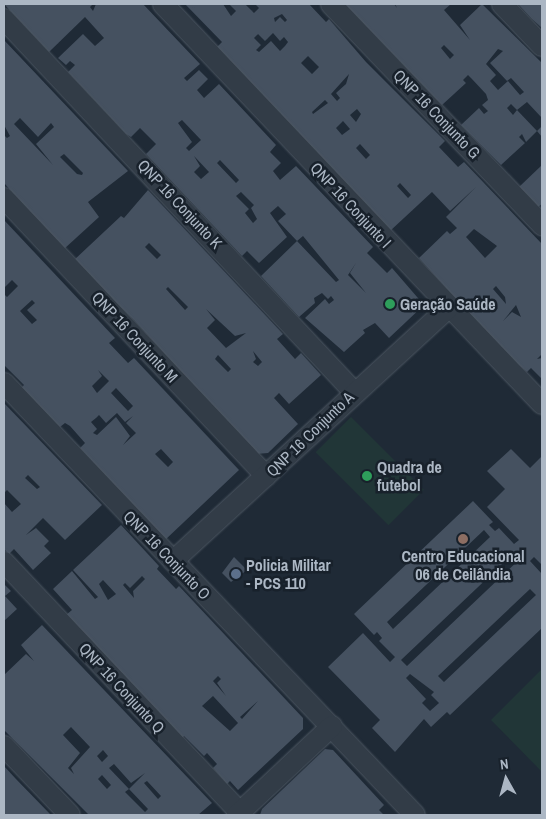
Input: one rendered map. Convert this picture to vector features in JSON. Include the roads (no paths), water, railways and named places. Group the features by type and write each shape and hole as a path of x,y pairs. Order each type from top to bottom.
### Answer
{"street":[{"name":"QNP 16 Conjunto I","path":"163,4 448,308 542,404"},
{"name":"QNP 16 Conjunto G","path":"331,4 542,225"},
{"path":"502,4 542,46"},
{"name":"QNP 16 Conjunto K","path":"4,19 354,392"},
{"name":"QNP 16 Conjunto M","path":"4,198 266,476"},
{"name":"QNP 16 Conjunto A","path":"173,561 354,392 448,308"},
{"name":"QNP 16 Conjunto O","path":"4,383 415,815"},
{"name":"QNP 16 Conjunto Q","path":"4,562 240,814"},
{"path":"240,814 332,726"},
{"path":"4,746 70,815"}],"place":[{"name":"Geração Saúde","path":"390,304"},
{"name":"Quadra de futebol","path":"367,476"},
{"name":"Centro Educacional 06 de Ceilândia","path":"463,539"},
{"name":"Policia Militar - PCS 110","path":"236,574"}]}
